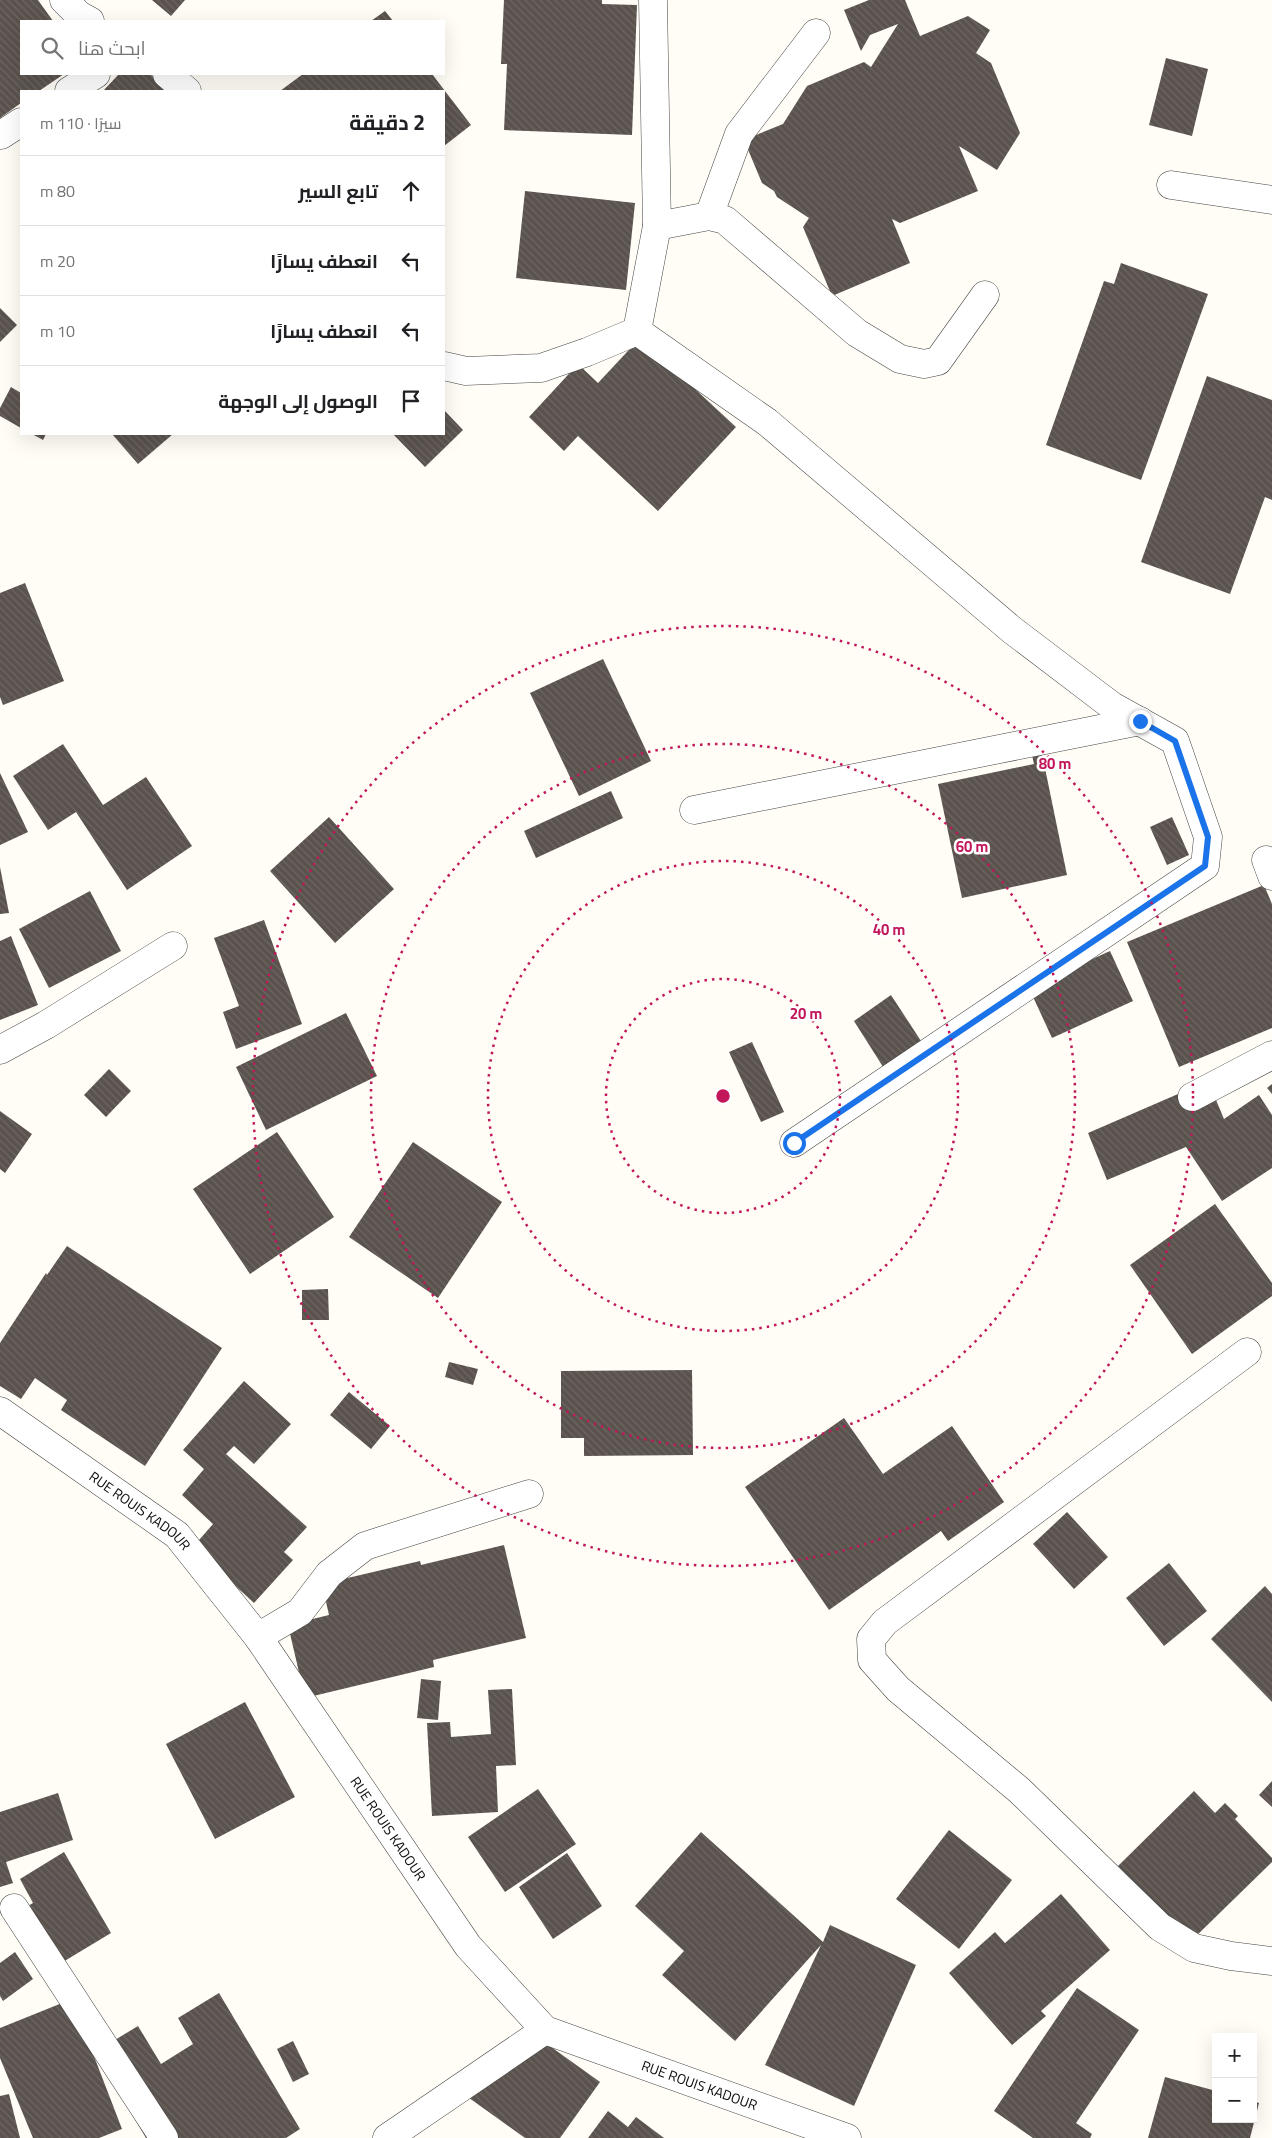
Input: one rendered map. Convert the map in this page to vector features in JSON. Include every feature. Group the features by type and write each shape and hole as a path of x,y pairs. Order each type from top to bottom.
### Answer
{"street":[{"path":"64,0 79,15 88,20"},
{"path":"637,331 657,226 653,0"},
{"path":"709,216 739,134 816,33"},
{"path":"71,90 94,75"},
{"path":"168,75 186,90"},
{"path":"1171,185 1272,200"},
{"path":"657,226 709,216 725,220 857,333 900,359 924,364 938,361 985,295"},
{"path":"445,366 466,371 540,368 587,352 637,331"},
{"path":"637,331 767,422 1012,630 1112,706 1175,741 1208,837 1205,866 794,1143"},
{"path":"694,810 1140,721"},
{"path":"0,1050 46,1025 173,946"},
{"path":"1192,1097 1272,1055"},
{"path":"1247,1352 885,1622 871,1639 871,1646 872,1660 898,1689 1019,1790 1160,1927 1194,1948 1231,1956 1272,1961"},
{"name":"RUE ROUIS KADOUR","path":"0,1411 176,1535 258,1637 468,1946 545,2030 847,2138"},
{"path":"258,1637 300,1612 329,1574 364,1546 529,1494"},
{"path":"14,1908 164,2138"},
{"path":"387,2138 545,2030"}],"building":[{"path":"0,0 38,0 52,20 20,20 20,75 63,75 40,90 20,90 20,104 0,118"},
{"path":"152,0 185,0 171,16"},
{"path":"504,0 602,0 602,4 637,5 632,135 504,130 507,64 501,64"},
{"path":"869,0 905,0 920,36 968,16 990,30 976,53 991,63 1020,133 997,170 959,146 978,191 900,223 892,219 910,263 832,296 803,227 809,218 777,197 774,191 762,183 744,140 783,124 807,86 864,62 871,67 898,24 870,35 861,51 844,10"},
{"path":"385,11 392,20 372,20"},
{"path":"1166,58 1208,69 1192,136 1149,125"},
{"path":"118,75 151,75 168,90 104,90"},
{"path":"302,75 433,75 444,90 281,90"},
{"path":"445,91 471,125 445,145"},
{"path":"525,191 635,203 626,290 516,278"},
{"path":"1121,263 1208,294 1141,480 1046,445 1104,281 1114,284"},
{"path":"0,308 17,325 0,342"},
{"path":"640,338 736,427 658,511 578,436 564,451 529,417 578,364 598,383"},
{"path":"1207,376 1272,400 1272,500 1265,497 1230,594 1141,562"},
{"path":"11,387 20,392 20,427 0,416 0,408"},
{"path":"445,411 463,430 425,467 394,435 445,435"},
{"path":"34,435 46,435 43,440"},
{"path":"113,435 172,435 138,464"},
{"path":"25,583 64,681 3,705 0,697 0,593"},
{"path":"603,659 651,761 579,796 530,693"},
{"path":"63,744 103,805 146,777 192,846 127,890 76,812 48,830 13,776"},
{"path":"1040,744 1067,875 962,898 938,784 1034,764 1030,746"},
{"path":"0,773 28,832 0,845"},
{"path":"611,791 623,818 536,858 524,831"},
{"path":"329,817 394,889 335,943 270,871"},
{"path":"1172,817 1189,855 1167,865 1150,827"},
{"path":"0,867 9,913 0,914"},
{"path":"1264,885 1272,904 1272,1028 1179,1067 1127,942"},
{"path":"90,891 121,951 49,988 19,929"},
{"path":"264,920 302,1024 236,1049 223,1012 239,1006 214,938"},
{"path":"11,936 38,1005 0,1020 0,941"},
{"path":"1110,951 1133,1001 1052,1038 1029,988"},
{"path":"891,995 923,1044 885,1070 854,1021"},
{"path":"346,1013 377,1076 266,1130 236,1067"},
{"path":"752,1042 784,1112 761,1122 729,1052"},
{"path":"109,1069 131,1091 106,1117 84,1095"},
{"path":"1208,1081 1224,1119 1259,1095 1272,1115 1272,1168 1222,1201 1186,1147 1107,1180 1088,1133"},
{"path":"1272,1084 1272,1094 1267,1088"},
{"path":"0,1111 32,1134 5,1173 0,1169"},
{"path":"277,1132 334,1217 250,1274 193,1189"},
{"path":"413,1142 502,1202 438,1298 349,1237"},
{"path":"1215,1204 1272,1283 1272,1296 1192,1354 1130,1265"},
{"path":"67,1246 222,1348 145,1466 61,1410 67,1400 35,1378 21,1399 0,1386 0,1343 46,1273 47,1275"},
{"path":"328,1289 329,1320 302,1320 302,1290"},
{"path":"449,1362 478,1369 473,1385 445,1377"},
{"path":"692,1370 693,1455 584,1456 584,1438 561,1438 561,1371"},
{"path":"244,1381 291,1424 254,1464 234,1446 226,1454 307,1527 284,1552 293,1560 254,1603 193,1547 213,1524 182,1495 204,1469 183,1450"},
{"path":"349,1392 390,1426 371,1449 330,1415"},
{"path":"844,1418 883,1474 952,1426 1004,1502 948,1541 941,1531 829,1610 745,1487"},
{"path":"1067,1512 1108,1557 1074,1589 1033,1544"},
{"path":"504,1545 526,1638 433,1660 434,1667 305,1698 288,1625 329,1615 322,1584 420,1561 421,1565"},
{"path":"1169,1563 1207,1611 1164,1646 1126,1598"},
{"path":"1265,1586 1272,1594 1272,1702 1211,1639"},
{"path":"421,1679 441,1681 438,1720 417,1718"},
{"path":"512,1689 516,1765 496,1766 498,1812 432,1816 427,1723 450,1722 451,1737 491,1734 488,1690"},
{"path":"245,1702 295,1797 215,1839 166,1744"},
{"path":"1272,1781 1272,1807 1259,1795"},
{"path":"538,1789 576,1844 505,1892 468,1837"},
{"path":"1194,1791 1215,1813 1225,1803 1238,1816 1235,1819 1272,1858 1272,1862 1191,1941 1118,1866"},
{"path":"58,1793 73,1840 6,1862 13,1883 0,1887 0,1812"},
{"path":"949,1830 1012,1880 959,1949 896,1899"},
{"path":"701,1832 823,1942 830,1925 916,1965 854,2106 765,2065 821,1945 735,2041 662,1975 684,1951 635,1906"},
{"path":"64,1852 111,1933 43,1974 9,1917 33,1903 20,1879"},
{"path":"567,1853 602,1906 553,1939 519,1887"},
{"path":"1061,1894 1110,1950 1041,2011 1046,2016 1012,2045 949,1973 995,1932 1005,1943"},
{"path":"15,1952 33,1979 3,2001 0,1996 0,1963"},
{"path":"1077,1988 1139,2030 1076,2123 1092,2134 1090,2138 1033,2138 994,2111"},
{"path":"219,1993 300,2129 286,2138 146,2138 95,2052 138,2026 161,2064 193,2044 178,2018"},
{"path":"72,1999 122,2129 99,2138 33,2138 0,2058 0,2028"},
{"path":"533,2034 600,2082 560,2138 525,2138 458,2090 483,2055 506,2071"},
{"path":"293,2041 309,2074 293,2082 277,2049"},
{"path":"1165,2077 1212,2090 1212,2123 1254,2123 1250,2138 1148,2138"},
{"path":"9,2094 20,2138 0,2138 0,2096"},
{"path":"608,2111 628,2127 636,2117 664,2138 588,2138"}],"route":[{"path":"794,1143 1205,866 1208,837 1175,741 1140,721"}]}
